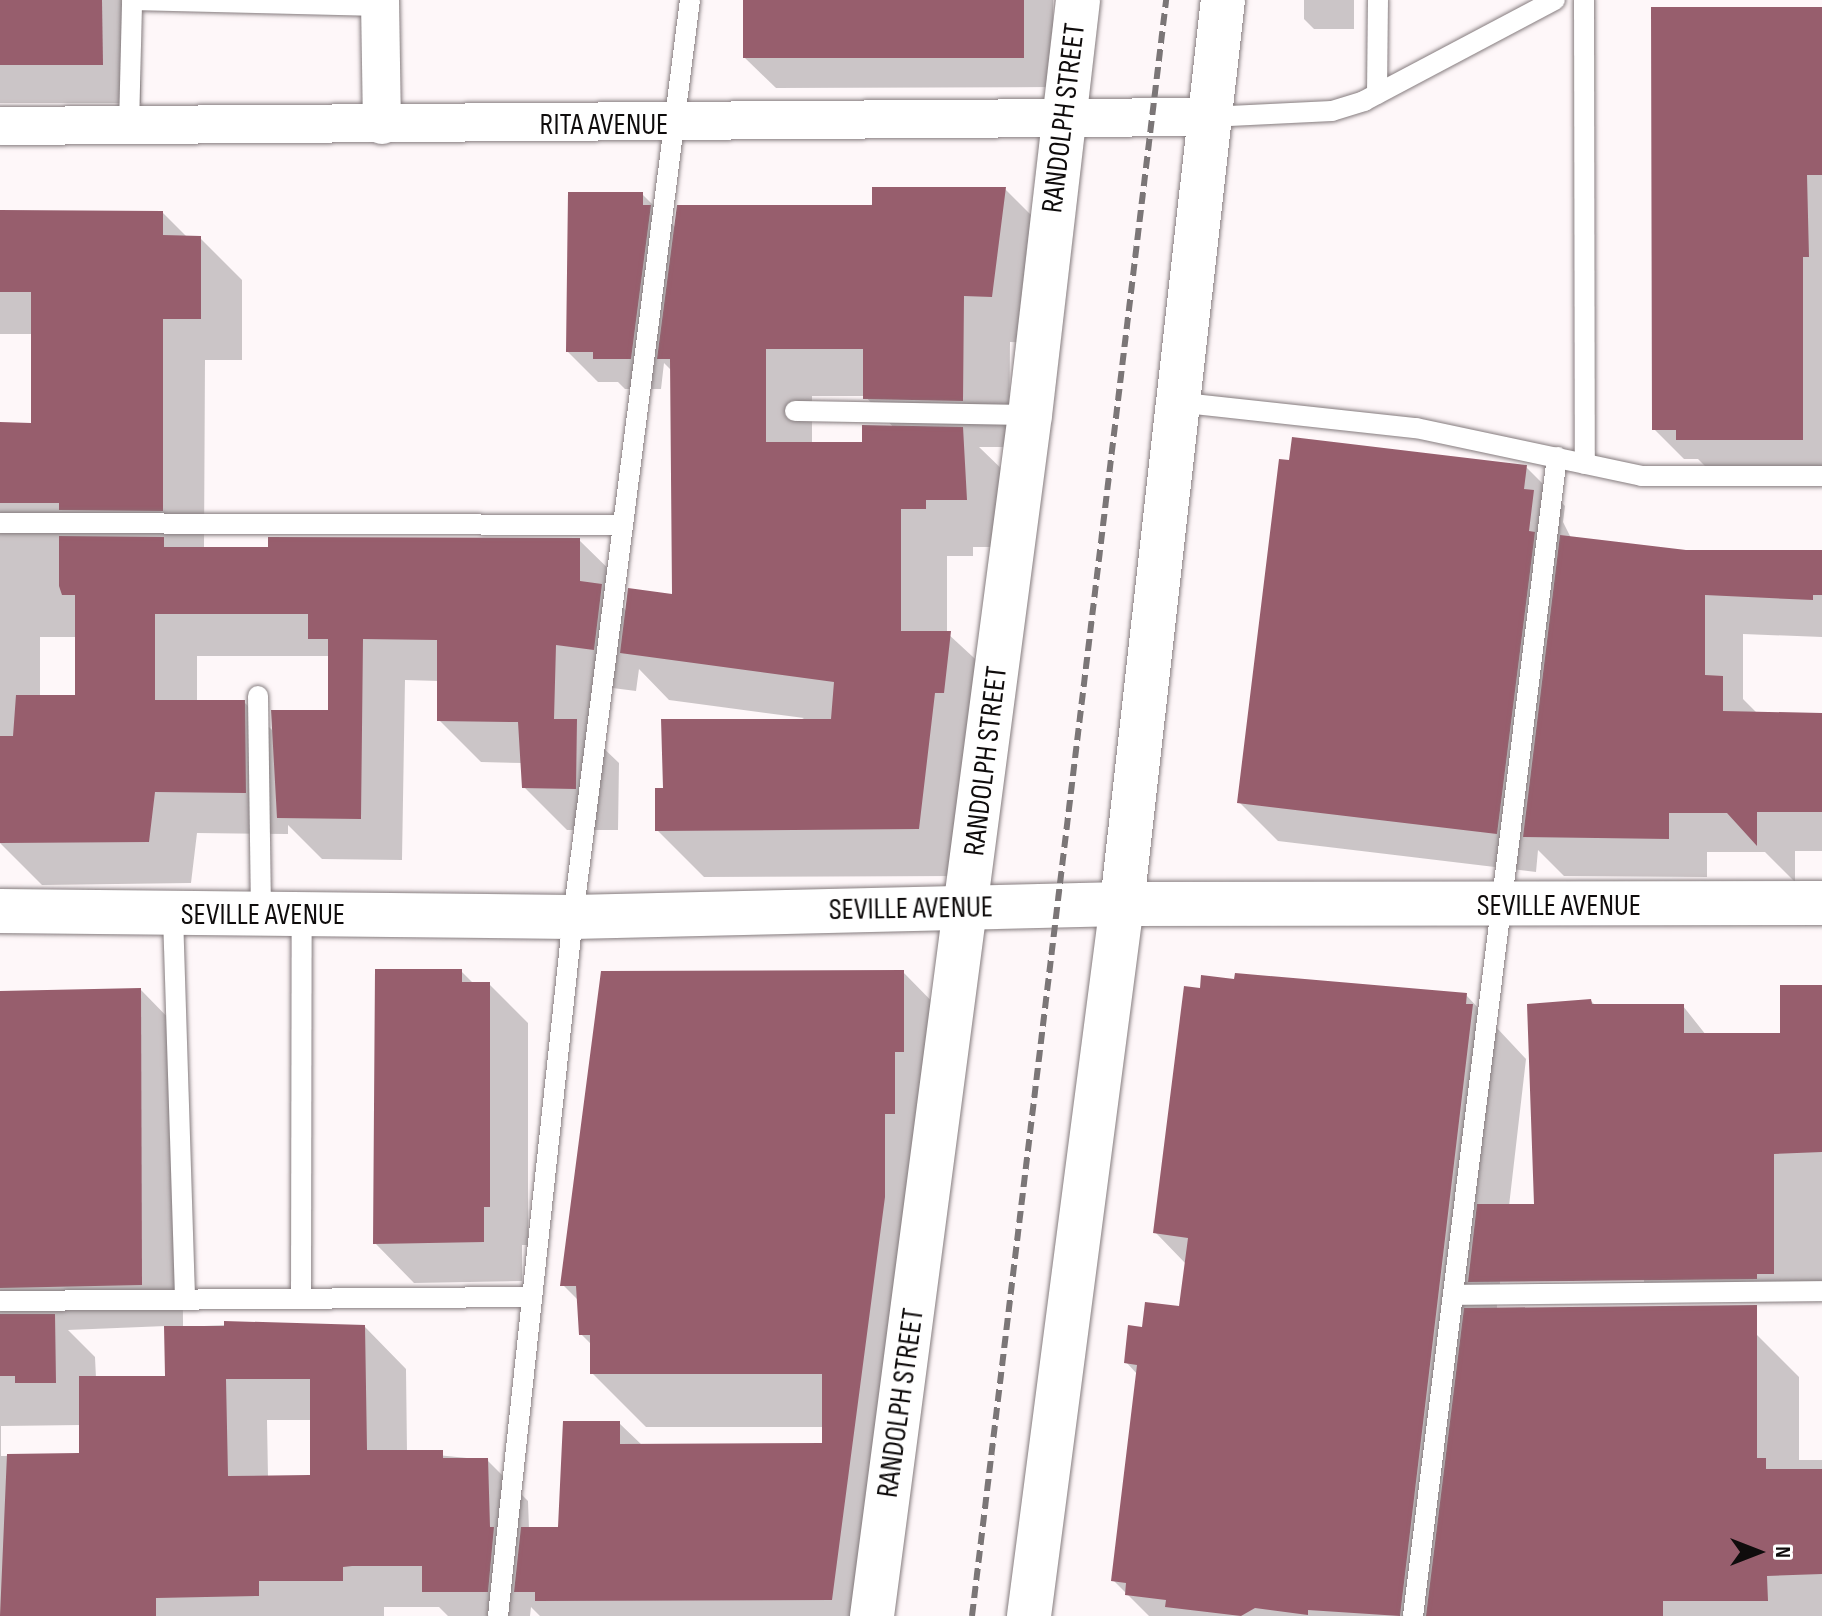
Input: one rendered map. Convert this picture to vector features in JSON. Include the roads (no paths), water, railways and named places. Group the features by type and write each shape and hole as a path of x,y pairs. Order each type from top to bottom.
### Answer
{"street":[{"name":"RANDOLPH STREET","path":"872,1616 1030,415 1078,0"},
{"path":"1029,1616 1122,904 1175,402 1223,0"},
{"path":"380,3 382,125"},
{"name":"RITA AVENUE","path":"0,126 673,125 1209,117"},
{"name":"SEVILLE AVENUE","path":"0,911 573,917 1122,904 1500,907 1822,903"}],"lane":[{"path":"129,127 132,0 380,3"},
{"path":"498,1616 573,917 690,0"},
{"path":"1377,94 1378,0"},
{"path":"1513,0 1514,22"},
{"path":"1209,117 1332,111 1377,94 1555,0"},
{"path":"1584,0 1585,464"},
{"path":"1175,402 1416,428 1641,476 1822,476"},
{"path":"795,411 1030,415"},
{"path":"1413,1616 1557,457"},
{"path":"0,523 623,525"},
{"path":"258,696 282,916 301,1299"},
{"path":"173,915 185,1300"},
{"path":"1453,1295 1822,1291"},
{"path":"0,1301 532,1297"}],"railway":[{"path":"972,1616 1166,0"}]}
